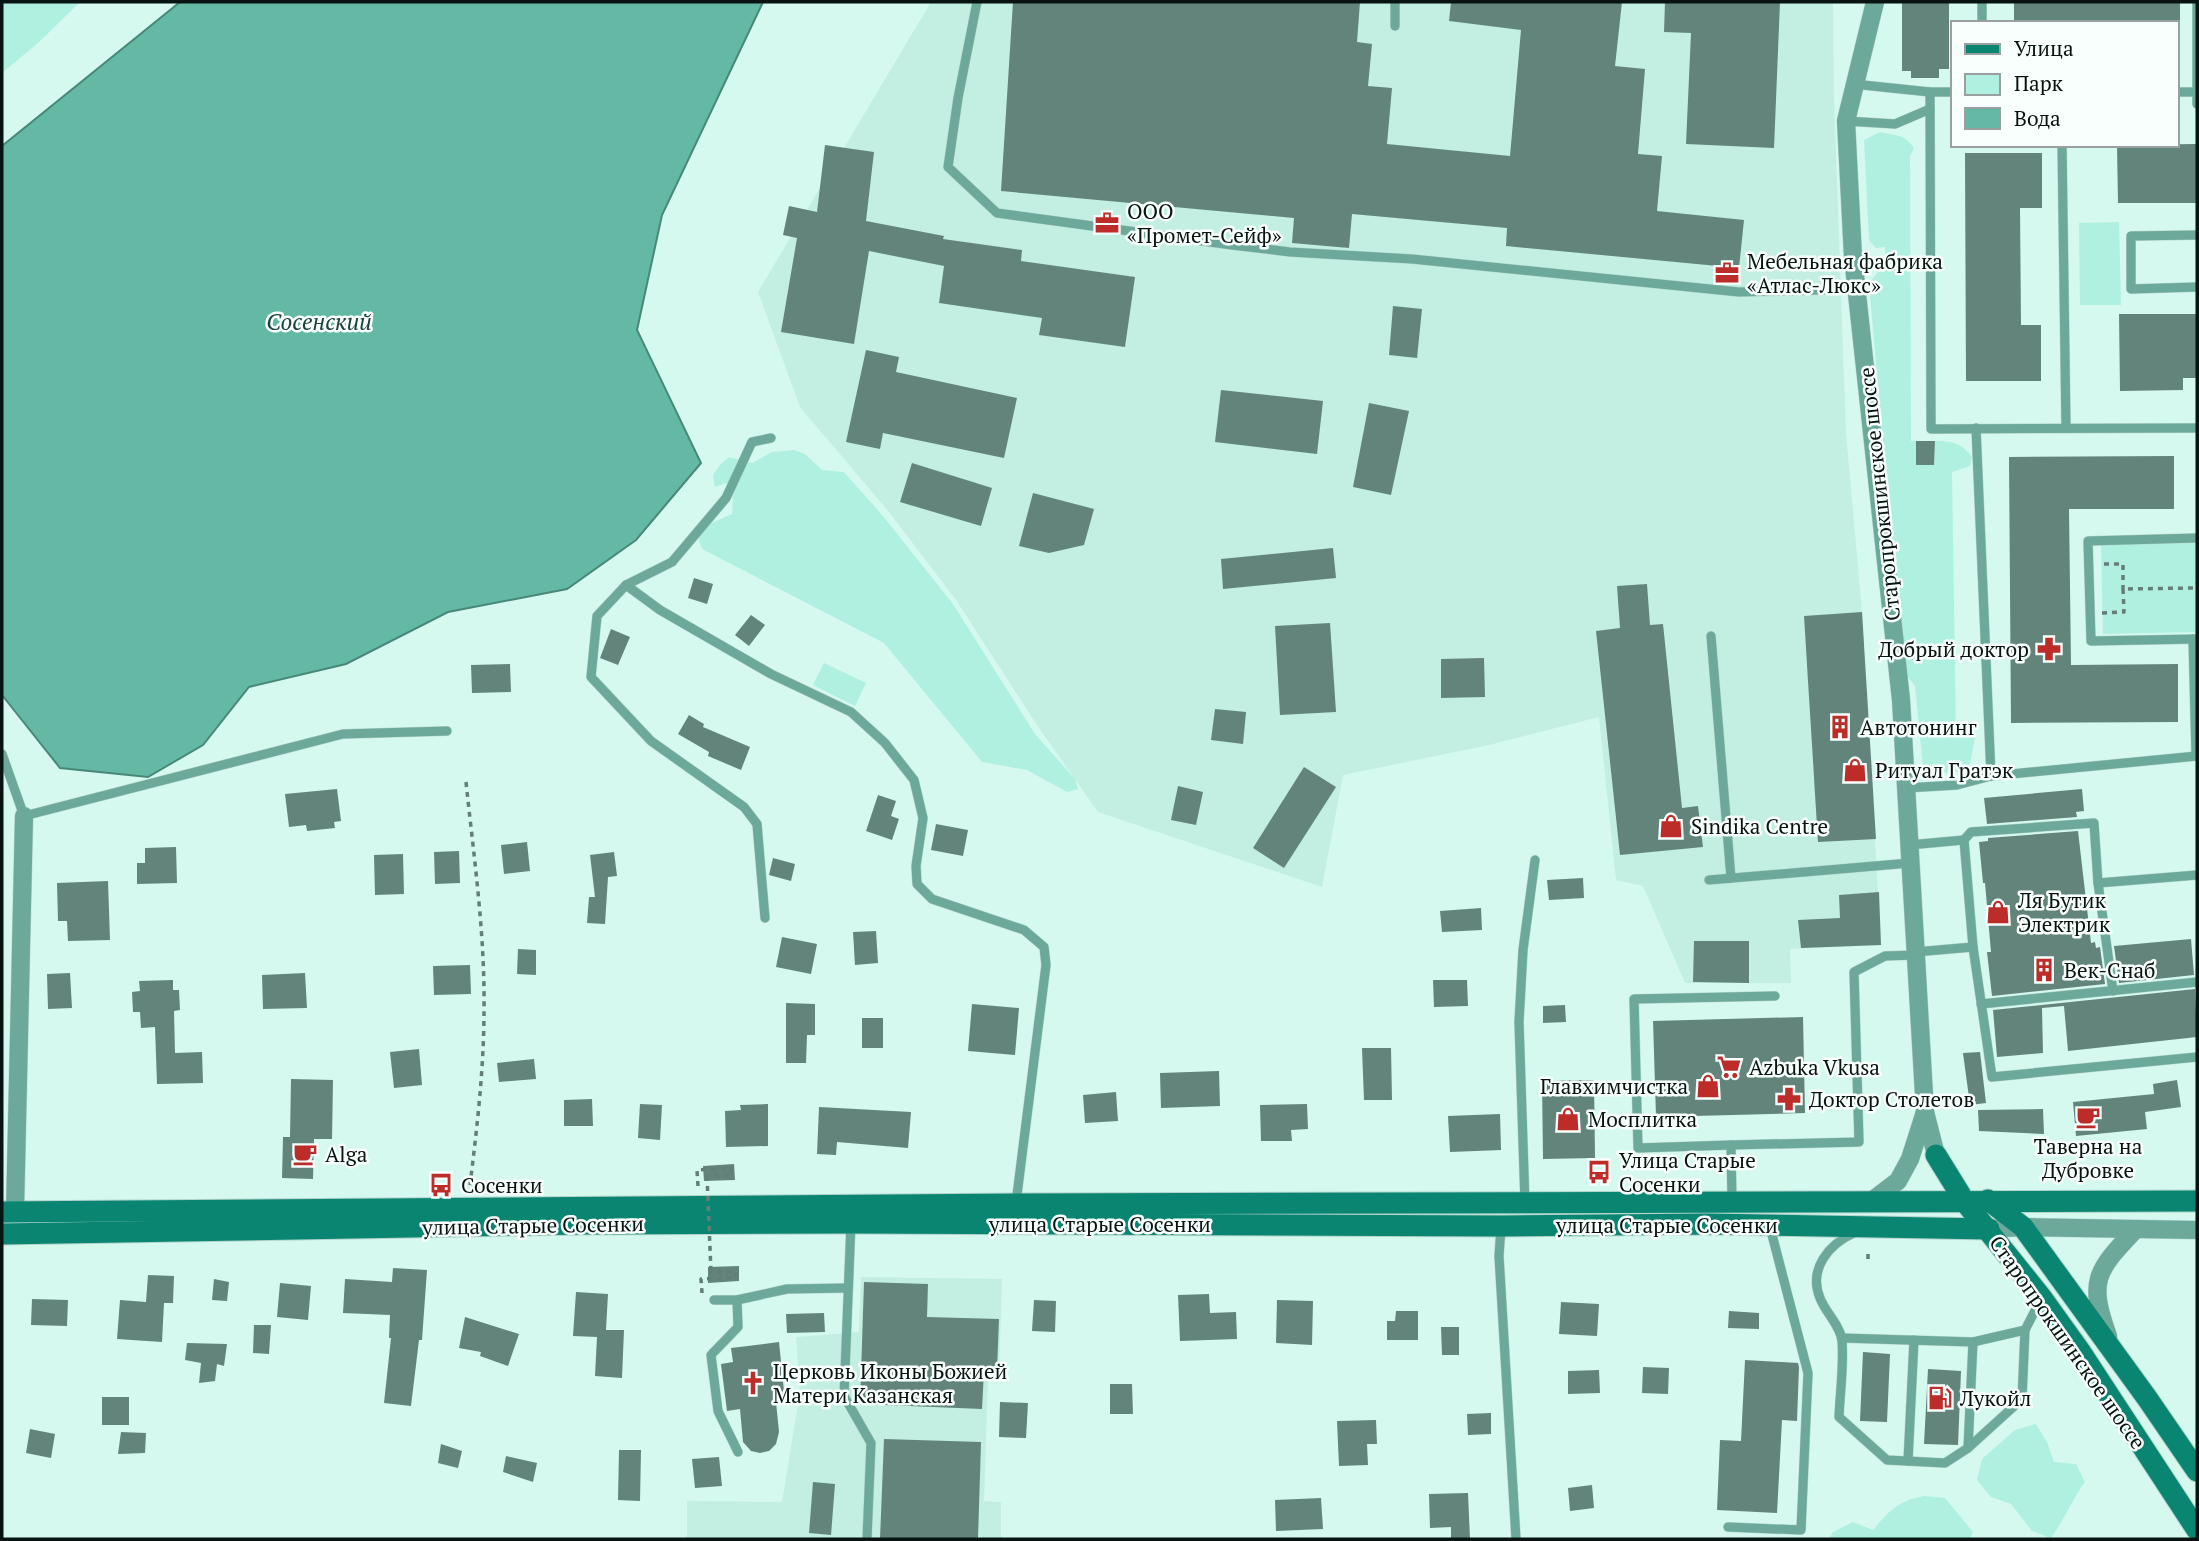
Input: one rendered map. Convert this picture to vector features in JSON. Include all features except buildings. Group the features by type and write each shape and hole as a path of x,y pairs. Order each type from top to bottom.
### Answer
{"main road":[{"name":"Старопрокшинское шоссе","path":"1936,1155 2023,1227 2197,1471"},
{"name":"Старопрокшинское шоссе","path":"1936,1155 1965,1202 1989,1229 2080,1351 2197,1530"},
{"name":"улица Старые Сосенки","path":"8,1212 2197,1201"},
{"name":"улица Старые Сосенки","path":"2,1234 851,1223 1769,1225 1989,1229"}],"street":[{"name":"Старопрокшинское шоссе","path":"1875,2 1846,121 1857,289 1901,699 1925,1112 1936,1155"},
{"path":"8,1212 24,816"},
{"path":"1869,1203 1898,1181 1910,1158 1925,1112"},
{"name":"улица Старые Сосенки","path":"1989,1229 2023,1227 2197,1230"},
{"path":"2134,1231 2106,1260 2097,1285 2099,1312 2108,1337 2147,1398"}],"lane":[{"path":"977,2 948,167 997,213 1290,253 1412,258 1739,292 1857,289"},
{"path":"1395,2 1395,26"},
{"path":"1982,2 1982,21"},
{"path":"2197,2 2197,104"},
{"path":"1853,84 1951,92"},
{"path":"1930,92 1931,429 2197,428"},
{"path":"2178,92 2197,92"},
{"path":"1846,121 1895,124 1930,109"},
{"path":"2062,147 2066,428"},
{"path":"2197,235 2131,236 2132,289 2197,288"},
{"path":"1976,428 1991,776"},
{"path":"765,918 757,824 744,807 651,741 591,677 597,616 626,585 672,562 726,498 752,442 771,438"},
{"path":"1906,788 1958,785 1991,776 2197,756 2195,639 2091,641 2088,541 2197,538"},
{"path":"626,585 660,610 771,674 851,712 886,743 914,780 923,818 916,866 917,884 932,899 1024,930 1044,947 1046,965 1016,1205"},
{"path":"1711,636 1731,878"},
{"path":"2,754 4,768 24,816 343,734 447,730"},
{"path":"1709,880 1910,854 1964,841 1971,832 2094,823 2098,883 2113,991"},
{"path":"1964,841 1973,947 1992,1077 2197,1057"},
{"path":"1525,1204 1519,1022 1523,950 1535,860"},
{"path":"2098,883 2197,874"},
{"path":"1775,996 1634,999 1638,1148 1859,1142 1854,972 1885,956 1973,947"},
{"path":"1981,1004 2197,982"},
{"path":"1731,1145 1732,1203"},
{"path":"851,1223 844,1396 871,1443 867,1539"},
{"path":"1728,1527 1801,1530 1808,1373 1769,1225"},
{"path":"1501,1226 1499,1256 1516,1539"},
{"path":"1869,1227 1843,1238 1824,1255 1816,1280 1819,1297 1842,1338 1839,1417 1887,1460 1945,1463 1968,1448 2022,1399 2025,1330 2042,1298"},
{"path":"714,1300 737,1300 787,1289 848,1288"},
{"path":"737,1300 738,1327 711,1355 718,1411 738,1452"},
{"path":"1842,1338 1973,1342 2025,1330"},
{"path":"1909,1461 1914,1340"},
{"path":"1968,1448 1973,1342"}],"path":[{"path":"2089,564 2123,564 2124,612 2090,613"},
{"path":"2123,589 2193,588 2197,584"},
{"path":"466,782 481,926 484,1011 476,1138 470,1185"},
{"path":"698,1187 697,1170 731,1168 732,1175 707,1176 711,1272 736,1271 736,1278 708,1279"}],"shaded area":[{"path":"931,2 1833,2 1846,433 1862,612 1881,945 1790,949 1791,983 1685,983 1643,886 1616,880 1599,717 1489,745 1343,775 1322,887 1098,812 1037,725 956,600 889,512 800,407 758,292"},
{"path":"861,1277 1002,1279 999,1374 988,1375 984,1501 1001,1502 1001,1539 687,1539 687,1501 782,1502 800,1392 796,1337 859,1332"}],"green space":[{"path":"2,2 80,2 2,73"},
{"path":"1880,132 1903,137 1914,148 1910,156 1911,441 1916,441 1916,464 1934,465 1935,441 1955,443 1972,457 1970,466 1952,472 1956,733 1967,731 1975,738 1970,764 1953,772 1923,767 1915,686 1903,671 1869,283 1878,272 1885,272 1885,247 1876,248 1869,240 1864,140"},
{"path":"2119,222 2121,305 2080,305 2079,223"},
{"path":"794,450 805,454 822,470 844,472 883,516 953,604 1035,734 1075,779 1078,789 1067,792 1027,770 982,762 884,643 702,549 698,537 702,527 732,514 733,492 726,483 715,487 713,475 720,465 729,457 752,463 772,452"},
{"path":"2197,543 2197,632 2103,634 2101,545"},
{"path":"824,663 866,683 855,706 813,685"},
{"path":"2036,1424 2047,1442 2054,1462 2076,1464 2085,1482 2051,1538 2032,1531 2011,1504 1991,1497 1977,1480 1982,1459 2015,1430"},
{"path":"1924,1496 1945,1498 1973,1532 1970,1539 1829,1539 1833,1532 1853,1522 1873,1530 1895,1507"}],"water":[{"name":"Сосенский","path":"180,2 763,2 662,215 637,330 701,463 636,540 567,589 448,612 346,664 249,687 203,745 148,777 60,768 2,695 2,146"}],"place":[{"name":"ООО «Промет-Сейф»","path":"1107,223"},
{"name":"Мебельная фабрика «Атлас-Люкс»","path":"1727,273"},
{"name":"Добрый доктор","path":"2049,649"},
{"name":"Автотонинг","path":"1840,727"},
{"name":"Ритуал Гратэк","path":"1855,770"},
{"name":"Sindika Centre","path":"1671,826"},
{"name":"Ля Бутик Электрик","path":"1998,912"},
{"name":"Век-Снаб","path":"2044,970"},
{"name":"Azbuka Vkusa","path":"1729,1067"},
{"name":"Главхимчистка","path":"1708,1086"},
{"name":"Доктор Столетов","path":"1789,1099"},
{"name":"Таверна на Дубровке","path":"2088,1117"},
{"name":"Мосплитка","path":"1568,1119"},
{"name":"Alga","path":"305,1154"},
{"name":"Улица Старые Сосенки","path":"1599,1172"},
{"name":"Сосенки","path":"441,1185"},
{"name":"Церковь Иконы Божией Матери Казанская","path":"753,1383"},
{"name":"Лукойл","path":"1940,1398"}]}
